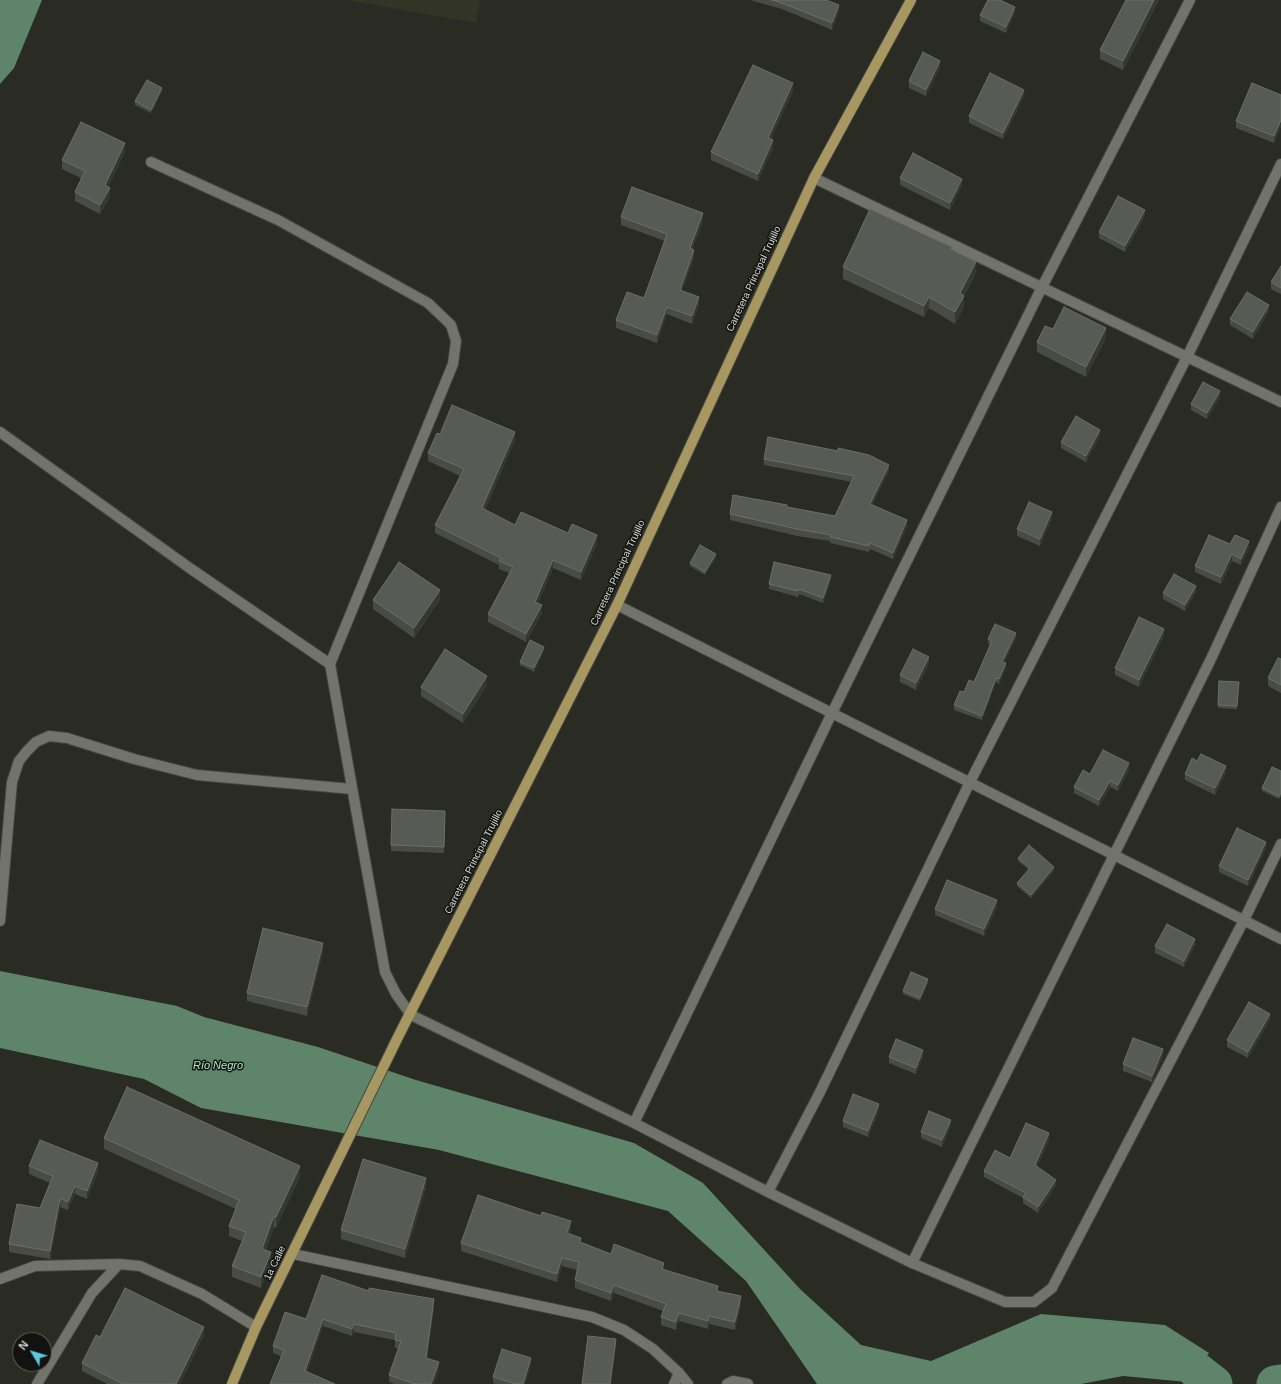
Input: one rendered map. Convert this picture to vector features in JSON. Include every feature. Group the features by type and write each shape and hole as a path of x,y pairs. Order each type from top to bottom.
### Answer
{"main road":[{"name":"Carretera Principal Trujillo","path":"342,1153 398,1037 411,1015 617,604 814,178 910,0"},
{"name":"1a Calle","path":"232,1384 256,1327 342,1153"}],"street":[{"path":"634,1123 832,712 1042,287 1190,0"},
{"path":"151,162 278,220 428,303 450,325 456,341 453,364 330,664 385,972 396,994 411,1015 634,1123 768,1192 912,1263 1006,1302 1034,1302 1052,1288 1244,920 1281,844"},
{"path":"768,1192 819,1094 970,782 1187,357 1281,164"},
{"path":"814,178 1281,402"},
{"path":"0,432 191,569 330,664"},
{"path":"912,1263 1210,661 1281,507"},
{"path":"617,604 1281,939"},
{"path":"0,921 12,782 19,762 27,750 36,742 49,736 67,738 134,759 197,775 352,789"},
{"path":"293,1254 592,1316 624,1330 653,1349 679,1373 688,1384"},
{"path":"0,1279 35,1266 119,1264 140,1266 202,1294 256,1327"},
{"path":"37,1384 92,1292 119,1264"},
{"path":"674,1384 679,1373"},
{"path":"727,1384 734,1381 748,1384"}],"shaded area":[{"path":"347,0 480,0 476,23"}],"water":[{"path":"0,0 42,0 14,68 0,84"},
{"name":"Río Negro","path":"0,971 177,1006 204,1017 318,1047 416,1080 634,1143 703,1183 800,1289 861,1345 931,1361 1041,1314 1165,1325 1209,1353 1187,1382 1123,1376 1081,1384 817,1384 746,1281 668,1211 439,1150 201,1108 144,1079 0,1048"}],"building":[{"path":"772,0 826,0 839,5 832,23"},
{"path":"988,0 1000,0 1015,7 1006,27 980,15"},
{"path":"1126,0 1154,0 1123,61 1100,50"},
{"path":"923,52 940,61 926,90 909,81"},
{"path":"753,65 793,83 768,138 773,140 758,174 711,152"},
{"path":"990,73 1024,90 1003,133 969,116"},
{"path":"147,80 162,88 151,110 135,101"},
{"path":"1252,83 1281,95 1281,120 1274,136 1236,121"},
{"path":"81,122 125,143 105,185 110,188 100,205 75,192 85,171 62,160"},
{"path":"913,153 962,179 950,203 900,178"},
{"path":"632,187 703,213 690,248 694,250 680,290 699,297 692,316 667,307 657,335 616,320 627,292 644,298 667,234 621,217"},
{"path":"1118,196 1145,210 1125,246 1099,232"},
{"path":"870,209 952,247 951,249 976,262 960,293 964,296 955,312 929,297 924,306 843,267"},
{"path":"1281,266 1281,288 1271,282"},
{"path":"1247,292 1269,305 1253,332 1230,319"},
{"path":"1064,307 1106,328 1086,367 1037,342 1045,326 1053,329"},
{"path":"1203,382 1220,391 1207,413 1191,404"},
{"path":"452,405 515,432 482,508 515,525 521,512 568,533 572,524 597,535 581,572 553,560 535,602 542,605 526,634 488,614 513,567 499,561 501,558 435,525 464,469 428,453 437,433 440,434"},
{"path":"1076,416 1100,430 1086,456 1061,442"},
{"path":"768,437 838,451 838,448 869,455 889,465 870,504 907,520 893,553 870,543 869,546 830,537 831,535 730,514 733,495 835,516 854,476 764,459"},
{"path":"1029,502 1052,512 1040,539 1017,529"},
{"path":"1209,535 1230,544 1235,535 1249,541 1241,559 1232,554 1221,577 1195,566"},
{"path":"700,545 716,554 705,572 690,563"},
{"path":"399,562 440,590 414,628 373,600"},
{"path":"774,562 831,575 823,598 799,589 798,591 769,584"},
{"path":"1174,574 1196,586 1185,605 1163,593"},
{"path":"1139,617 1164,629 1139,680 1115,668"},
{"path":"995,624 1016,633 1002,662 1006,663 999,679 996,678 982,716 954,705 960,691 964,692 969,680 974,682 992,641 988,639"},
{"path":"530,640 544,647 534,668 520,662"},
{"path":"445,649 487,676 463,714 421,687"},
{"path":"913,649 929,657 916,683 900,675"},
{"path":"1278,658 1281,659 1281,685 1268,678"},
{"path":"1219,681 1239,682 1237,706 1218,705"},
{"path":"1103,750 1129,763 1118,785 1110,781 1099,800 1074,787 1083,770 1090,774"},
{"path":"1201,754 1226,766 1215,788 1185,774 1192,758 1197,761"},
{"path":"1272,767 1281,771 1281,793 1279,796 1262,788"},
{"path":"392,809 445,811 444,847 391,845"},
{"path":"1237,828 1266,842 1248,880 1219,866"},
{"path":"1029,845 1054,867 1031,895 1017,883 1030,868 1018,858"},
{"path":"947,880 997,900 984,929 935,909"},
{"path":"1167,924 1195,939 1184,961 1155,946"},
{"path":"263,928 323,943 307,1007 247,993"},
{"path":"911,972 928,979 920,998 903,991"},
{"path":"1249,1002 1270,1014 1248,1052 1227,1040"},
{"path":"1133,1038 1163,1049 1152,1076 1123,1064"},
{"path":"896,1039 923,1050 916,1068 889,1057"},
{"path":"127,1087 300,1166 276,1217 274,1216 262,1249 271,1252 261,1277 232,1266 246,1232 229,1226 239,1200 104,1138"},
{"path":"853,1094 879,1104 868,1131 843,1121"},
{"path":"929,1111 951,1120 942,1140 921,1132"},
{"path":"1026,1123 1049,1133 1035,1165 1056,1180 1038,1207 1023,1197 1026,1193 984,1171 995,1150 1010,1158"},
{"path":"40,1140 98,1163 87,1191 75,1186 68,1202 60,1198 50,1251 9,1244 17,1204 40,1208 53,1176 29,1166"},
{"path":"363,1159 426,1178 405,1249 341,1230"},
{"path":"478,1195 541,1216 542,1212 571,1221 567,1233 581,1238 580,1242 611,1254 614,1244 664,1263 662,1269 718,1286 717,1291 741,1296 735,1322 709,1316 708,1321 679,1313 676,1322 661,1317 666,1304 614,1285 611,1293 575,1280 579,1262 562,1258 557,1274 461,1243"},
{"path":"322,1275 369,1291 369,1288 434,1299 426,1358 439,1362 431,1384 415,1384 389,1375 401,1341 395,1340 396,1333 354,1324 352,1329 323,1319 305,1371 335,1384 270,1384 284,1350 273,1346 285,1312 306,1319"},
{"path":"125,1288 204,1327 176,1384 123,1384 82,1363 96,1335 100,1337"},
{"path":"588,1336 616,1339 610,1384 582,1384"},
{"path":"502,1349 531,1358 523,1384 516,1384 493,1377"}],"waterway":[{"name":"Río Negro","path":"1196,1370 1214,1384"},
{"name":"Río Negro","path":"1275,1384 1281,1383"}]}
